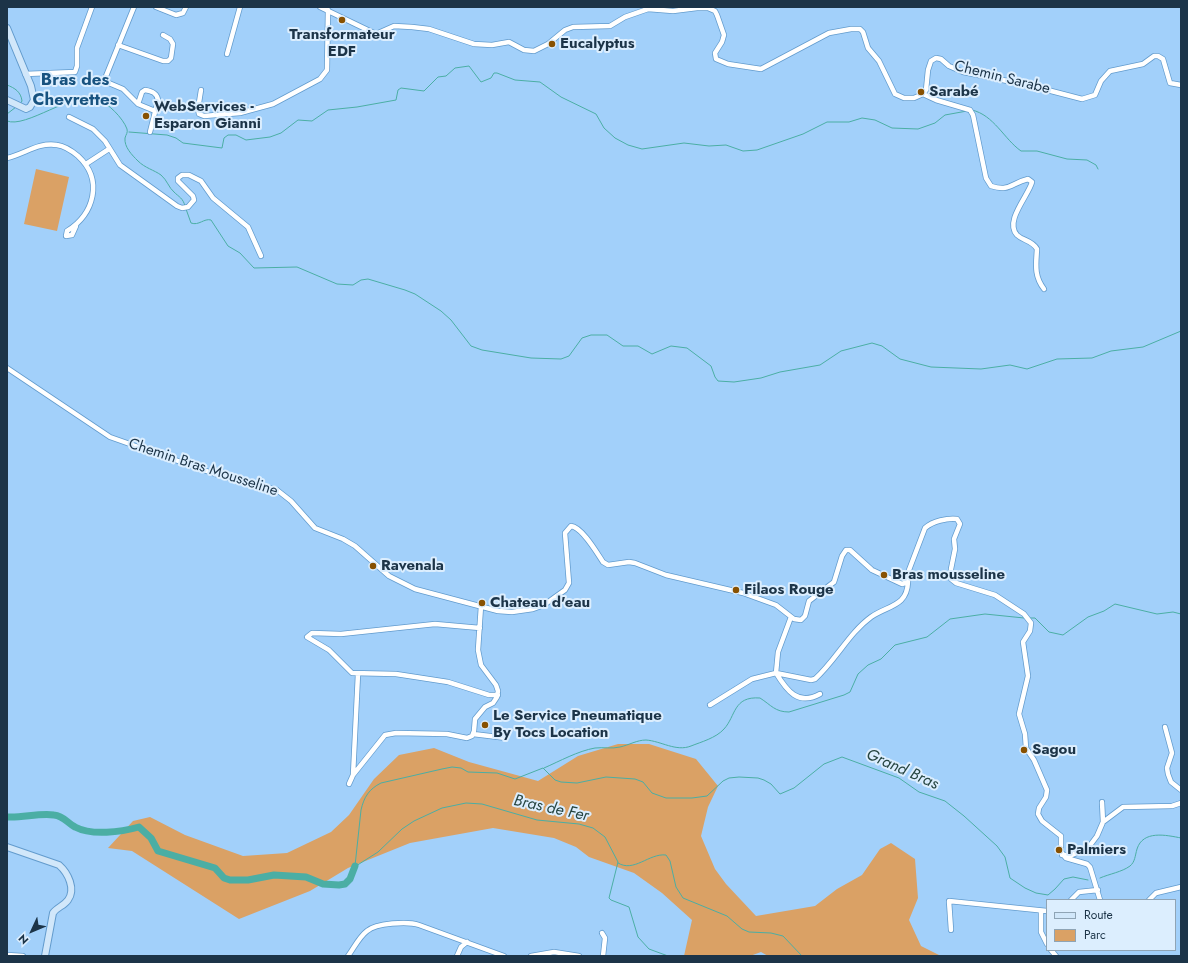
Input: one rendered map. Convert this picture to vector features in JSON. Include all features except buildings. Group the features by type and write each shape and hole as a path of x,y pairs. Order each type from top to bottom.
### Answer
{"street":[{"path":"25,74 75,72 77,66 77,48 92,7"},
{"path":"134,7 104,81 123,89 138,104 155,111"},
{"path":"156,7 176,15 183,13 186,7"},
{"path":"227,54 240,7"},
{"path":"320,7 376,34 394,26 412,27 429,29 474,44 487,45 509,42 529,51 534,51 548,44 565,30 573,27 610,26 625,17 648,9 673,11 708,8 712,9 718,15 724,36 715,53 716,59 728,64 757,69 768,66 829,33 856,29 863,32 868,48 879,61 895,94 904,98 914,98 923,94 936,100 970,110 973,115 986,178 991,186 1003,189 1010,188 1023,180 1028,179 1032,182 1031,187 1021,201 1014,221 1014,229 1019,237 1035,245 1037,249 1035,270 1039,282 1044,289"},
{"path":"201,90 198,109 199,114 204,116 240,113 273,104 320,79 327,70 328,10"},
{"path":"7,28 31,86 34,100 28,108 20,108 8,101"},
{"path":"118,45 168,61 171,58 173,44 170,39 163,34"},
{"name":"Chemin Sarabe","path":"923,94 926,90 928,70 931,61 936,58 941,59 949,66 963,72 1032,86 1082,99 1095,95 1101,81 1110,71 1142,64 1154,56 1158,56 1163,59 1170,83 1181,85"},
{"path":"138,104 144,90 155,93 158,100 150,132"},
{"path":"69,117 93,129 105,141 122,167 182,208 190,206 194,200 193,196 178,181 178,178 182,175 189,175 198,179 213,198 248,227 261,256"},
{"path":"7,158 17,156 40,145 56,145 72,151 86,164 92,183 93,195 89,208 76,226"},
{"path":"86,164 110,149"},
{"name":"Chemin Bras Mousseline","path":"7,368 110,437 215,474 277,490 291,501 315,528 343,539 355,546 389,576 416,590 512,612 532,610 544,605 565,590 569,577 566,533 571,526 575,527 582,533 603,562 608,565 629,562 635,563 666,575 743,593 776,605 791,617"},
{"path":"710,705 752,679 776,674 811,680 815,679 840,653 857,630 871,618 902,600 908,592 908,570 925,528 930,524 940,521 957,519 960,524 954,539 955,549 951,569 951,579 956,583 986,591 994,595 1024,614 1032,623 1030,631 1023,642 1028,676 1019,714 1025,734 1026,748 1034,760 1047,790 1046,797 1039,808 1038,814 1042,821 1061,836 1062,855 1071,861 1088,865 1098,890 1100,899"},
{"path":"820,694 812,698 793,694 776,674 778,652 791,617 797,620 803,619 809,601 834,582 842,556 846,550 850,550 879,574 902,584 908,582"},
{"path":"349,784 353,775 385,735 396,733 446,734 467,738 472,734 475,719 479,713 492,703 498,695 496,685 481,665 478,650 481,606"},
{"path":"480,628 435,624 341,634 312,633 307,637 330,650 350,671 358,674 396,674 448,682 489,695 498,695"},
{"path":"353,775 358,674"},
{"path":"1165,727 1172,753 1167,768 1168,774 1171,782 1181,790"},
{"path":"472,734 506,738"},
{"path":"1062,855 1072,855 1088,848 1098,836 1103,822 1102,802"},
{"path":"1103,822 1123,807 1172,806 1181,803"},
{"path":"7,847 59,865 65,871 70,881 71,888 68,900 53,913 45,956"},
{"path":"1150,899 1156,893 1181,887"},
{"path":"1072,899 1080,892 1098,890"},
{"path":"951,930 949,901 1046,911"},
{"path":"1041,911 1042,937 1046,943"},
{"path":"348,956 362,937 371,928 407,922 504,956"},
{"path":"602,933 605,938 603,956"},
{"path":"457,956 461,947 467,942"},
{"path":"531,956 554,952 579,956"},
{"path":"7,955 23,956"}],"green space":[{"path":"36,169 69,177 57,231 24,224"},
{"path":"618,744 649,744 696,759 718,786 708,807 701,836 715,869 726,884 756,916 815,906 837,889 862,875 880,849 891,843 915,859 918,898 909,920 921,946 941,956 768,956 761,952 750,956 684,956 692,920 662,893 634,873 589,857 576,847 554,838 493,828 410,843 348,868 310,891 239,919 132,851 108,848 133,821 150,817 185,835 243,856 287,853 331,832 349,815 374,779 399,755 434,748 469,762 538,781 578,756"}],"waterway":[{"path":"129,132 167,135 176,138 183,143 222,148 224,138 228,135 236,135 246,140 270,137 281,133 298,120 312,121 328,110 357,107 396,100 398,90 401,88 424,91 438,77 446,76 455,68 469,66 481,82 491,78 494,73 515,80 540,82 561,97 596,114 604,128 615,138 628,145 642,149 684,143 709,146 726,145 743,151 757,150 803,134 827,122 849,122 862,118 875,120 892,128 918,129 935,123 945,115 967,111"},
{"name":"Bras des Chevrettes","path":"7,85 19,93 22,101 20,104"},
{"name":"Bras des Chevrettes","path":"7,121 15,122 26,120 75,100 87,98 97,99 115,111 122,120 127,129 125,141 127,148 131,153 141,163 163,177 172,190 182,199 185,206"},
{"name":"Bras des Chevrettes","path":"7,114 16,107"},
{"path":"972,110 980,113 993,122 1021,151 1037,151 1067,159 1087,160 1096,165 1098,169"},
{"name":"Bras des Chevrettes","path":"186,209 191,223 197,224 206,220 211,220 228,246 240,253 254,268 297,267 337,284 353,285 361,280 368,279 405,290 415,294 441,311 451,320 471,346 482,350 531,358 561,359 569,356 582,338 591,335 607,335 623,346 638,346 652,354 671,346 687,348 711,366 718,381 734,382 761,378 780,372 820,365 841,351 872,343 882,346 900,359 931,367 981,369 1010,365 1027,369 1057,359 1092,358 1111,351 1143,347 1181,331"},
{"name":"Bras mousseline","path":"1029,618 1035,618 1049,632 1063,635 1088,617 1104,611 1115,604 1157,614 1173,612 1181,614"},
{"name":"Bras mousseline","path":"544,768 569,756 589,749 617,748 643,740 668,746 685,748 721,732 728,724 736,708 745,700 760,698 773,708 780,711 789,712 844,695 850,692 858,674 868,665 881,659 895,645 927,637 950,619 985,614 1024,618"},
{"name":"Grand Bras","path":"355,866 361,810 365,797 370,791 381,783 442,769 452,767 461,768 468,772 497,773 515,779 543,768 555,780 561,782 577,783 606,777 635,779 643,782 652,793 666,798 692,798 707,796 723,781 729,778 739,777 758,778 764,780 771,784 780,794 794,788 824,764 842,757 899,778 919,792 945,801 997,846 1005,857 1010,878 1025,888 1036,893 1048,895 1064,879 1073,877 1088,880"},
{"name":"Bras de Fer","path":"356,866 378,852 402,829 414,821 442,808 466,803 482,804 537,820 579,824 593,828 605,837 618,862 609,898 629,907 638,937 649,949 668,956"},
{"path":"7,817 54,815 60,817 75,827 90,832 115,832 139,827 151,838 158,851 215,868 224,878 230,880 248,880 274,875 306,877 323,884 339,885 345,884 350,879 355,866"},
{"name":"Grand Bras","path":"1100,878 1130,866 1134,861 1140,843 1150,836 1162,835 1181,838"},
{"path":"618,863 630,866 660,855 666,855 670,861 676,887 683,898 727,916 742,929 749,932 771,933 783,936 802,956"}],"place":[{"name":"Transformateur EDF","path":"342,20"},
{"name":"Eucalyptus","path":"552,44"},
{"name":"Sarabé","path":"921,92"},
{"name":"WebServices - Esparon Gianni","path":"146,116"},
{"name":"Ravenala","path":"373,566"},
{"name":"Bras mousseline","path":"884,575"},
{"name":"Filaos Rouge","path":"736,590"},
{"name":"Chateau d'eau","path":"482,603"},
{"name":"Le Service Pneumatique By Tocs Location","path":"485,725"},
{"name":"Sagou","path":"1024,750"},
{"name":"Palmiers","path":"1059,850"}],"district":[{"name":"Bras des Chevrettes","path":"75,91"}]}
